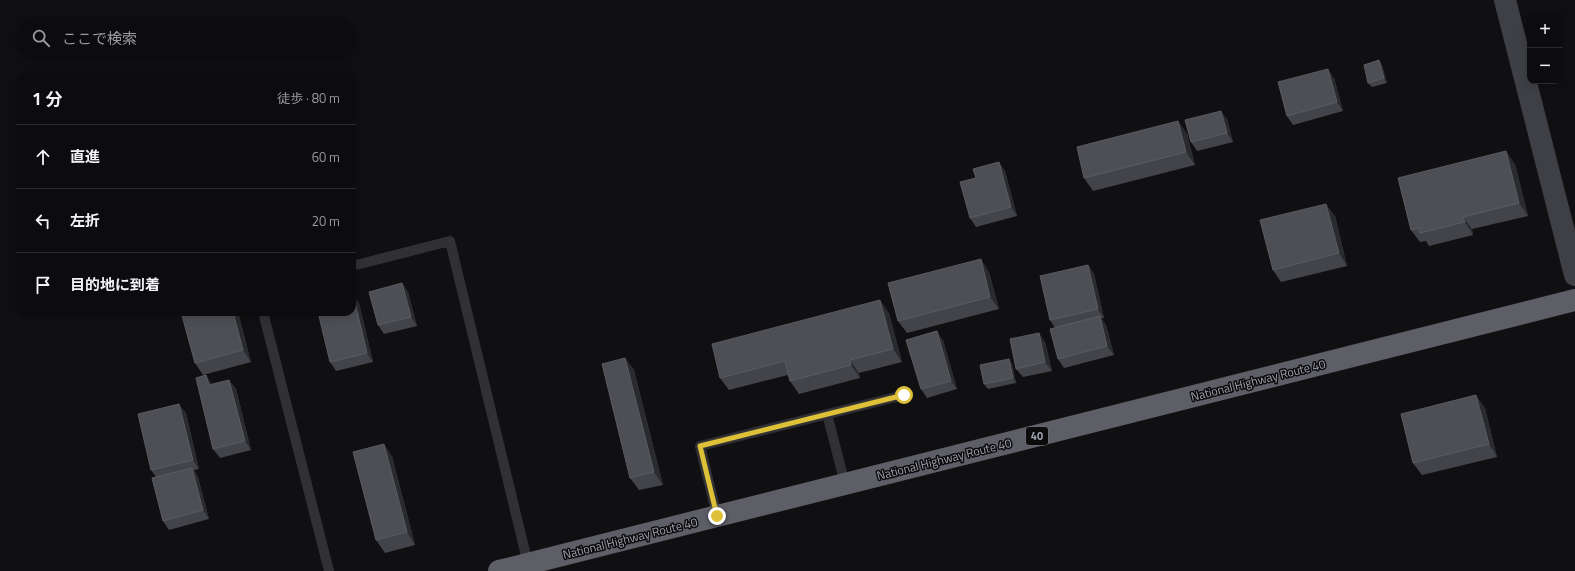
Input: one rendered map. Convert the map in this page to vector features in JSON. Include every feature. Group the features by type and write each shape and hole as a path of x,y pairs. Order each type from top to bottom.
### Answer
{"highway":[{"name":"National Highway Route 40","path":"499,571 1575,300"}],"street":[{"path":"1505,0 1575,275"}],"lane":[{"path":"356,265 450,241 528,564"},
{"path":"264,316 329,571"},
{"path":"717,516 700,446 904,395"},
{"path":"827,414 845,484"}],"building":[{"path":"1379,60 1384,78 1368,83 1364,65"},
{"path":"1328,69 1337,102 1287,116 1278,82"},
{"path":"1221,111 1227,133 1191,142 1185,120"},
{"path":"1178,121 1186,152 1084,178 1077,147"},
{"path":"1506,151 1519,203 1463,217 1465,222 1420,233 1419,228 1411,230 1398,178"},
{"path":"999,162 1011,207 970,218 960,182 976,178 973,169"},
{"path":"1326,204 1339,253 1273,270 1260,220"},
{"path":"981,259 990,297 898,321 888,283"},
{"path":"1088,265 1098,309 1050,320 1040,276"},
{"path":"402,283 411,317 378,325 369,292"},
{"path":"880,300 893,349 850,360 851,365 790,381 785,361 720,378 712,344"},
{"path":"356,307 367,353 330,362 319,316 356,316"},
{"path":"182,316 234,316 243,350 195,363"},
{"path":"1100,316 1107,346 1058,359 1050,329"},
{"path":"937,331 951,381 921,389 906,340"},
{"path":"1039,333 1045,362 1016,369 1010,339"},
{"path":"625,358 654,472 630,478 602,364"},
{"path":"1009,359 1013,378 984,384 980,365"},
{"path":"206,375 209,385 229,380 245,441 213,449 196,378"},
{"path":"1476,395 1489,444 1413,463 1401,414"},
{"path":"179,404 193,460 151,470 138,414"},
{"path":"384,444 407,532 376,540 353,452"},
{"path":"192,468 203,510 163,521 152,478"}],"route":[{"path":"717,516 700,446 904,395"}]}
